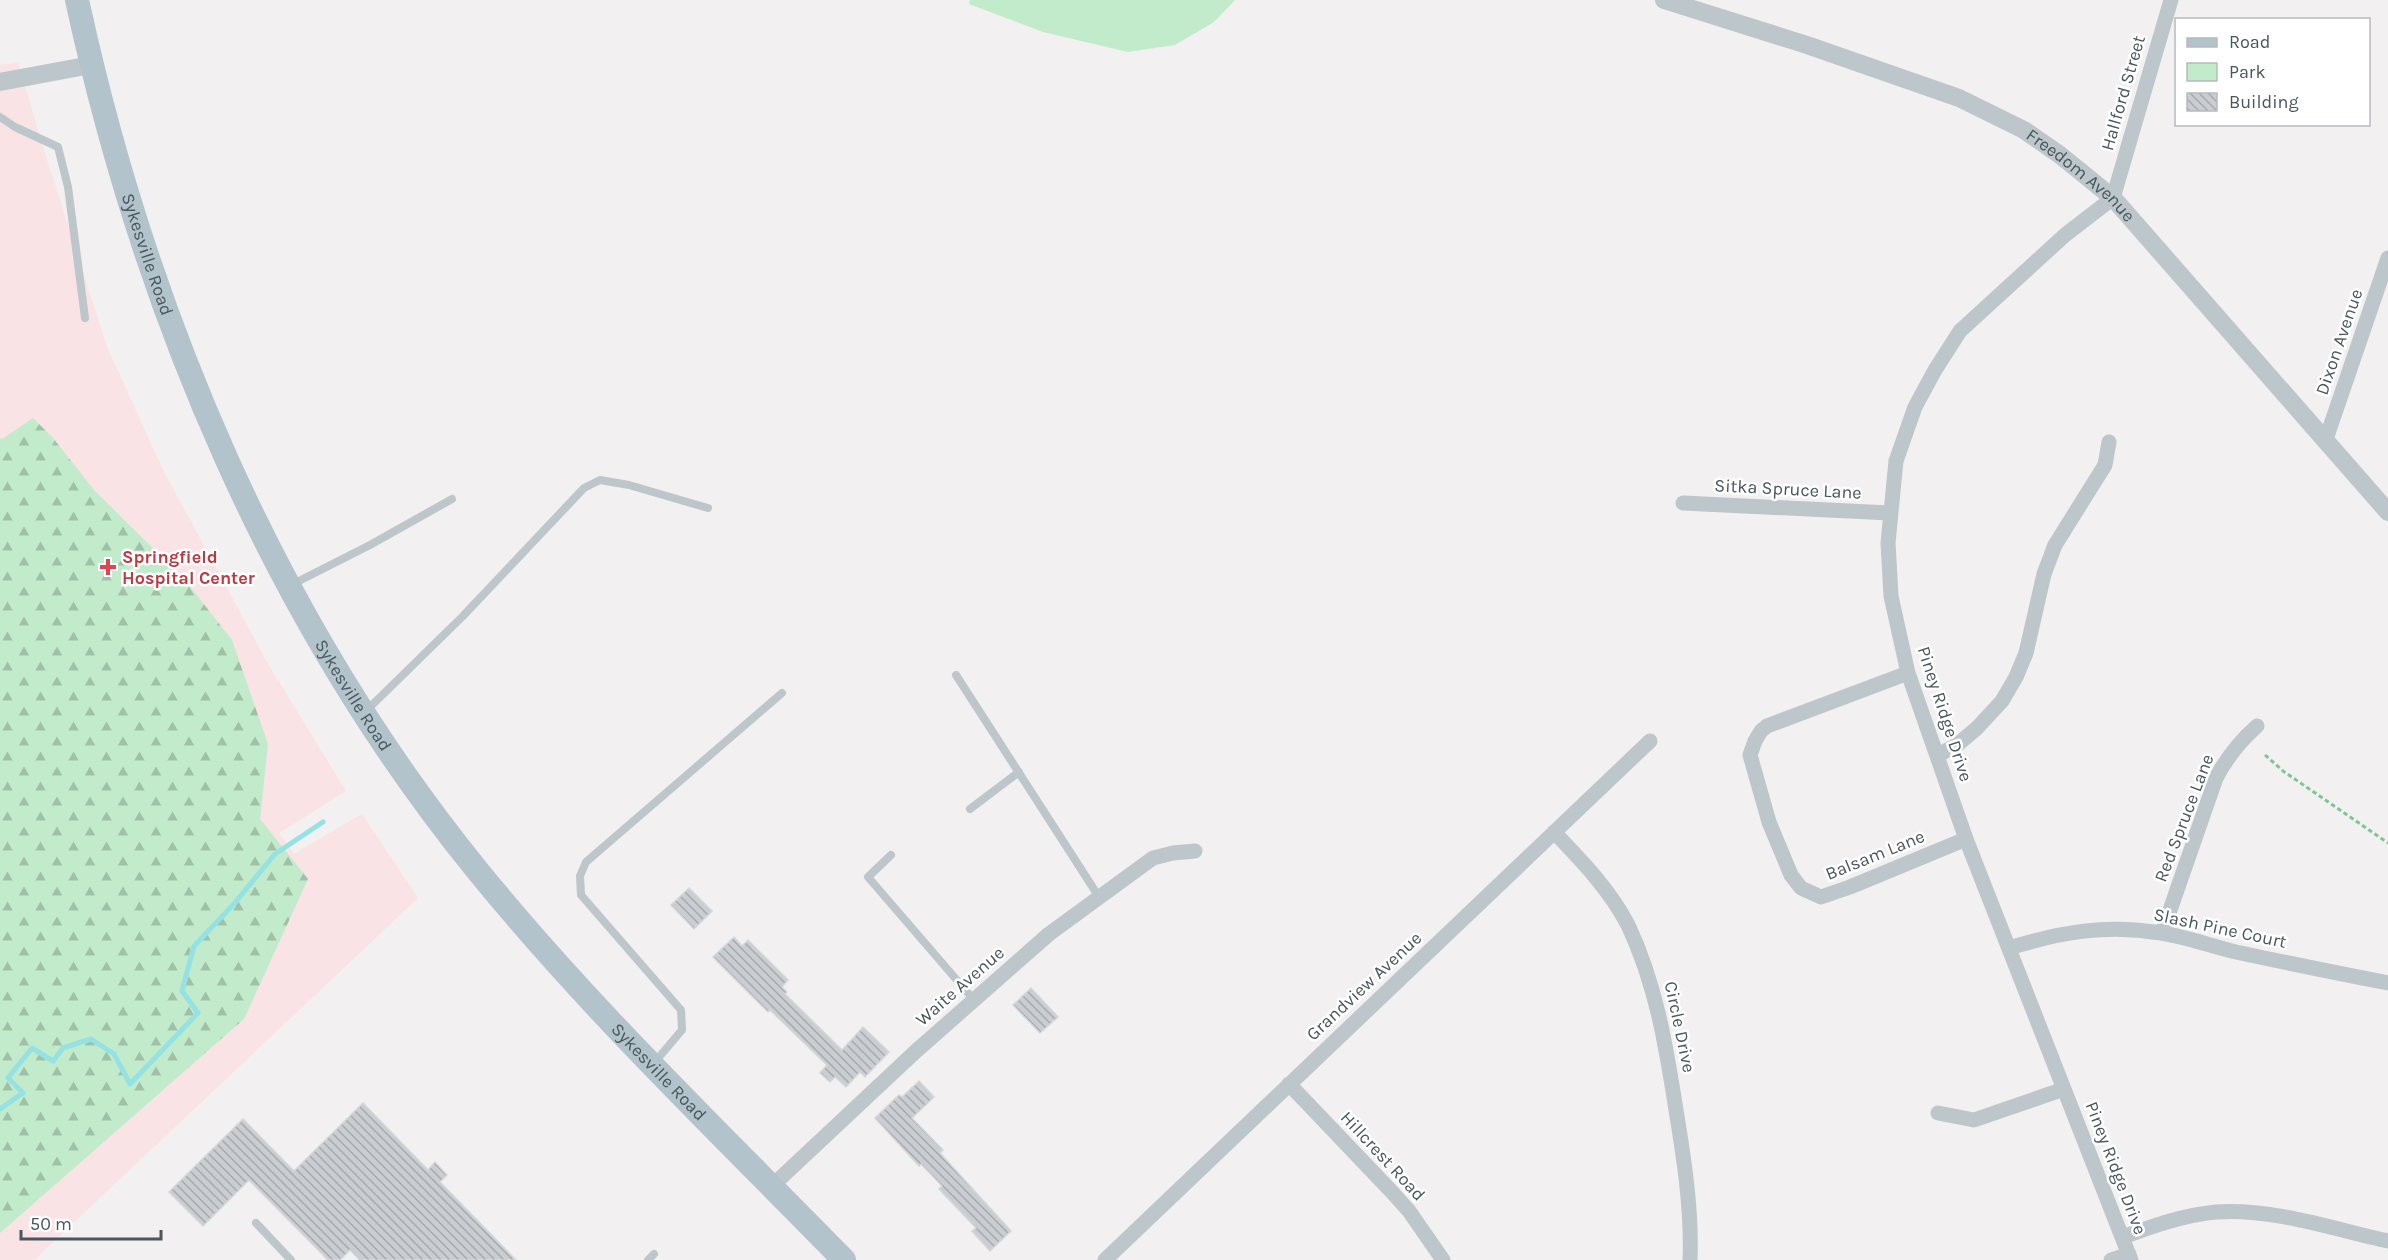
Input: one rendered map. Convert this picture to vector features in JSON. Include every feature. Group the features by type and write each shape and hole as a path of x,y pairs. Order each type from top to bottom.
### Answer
{"main road":[{"name":"Sykesville Road","path":"77,0 91,65 125,187 185,359 234,475 290,586 365,712 416,789 476,868 562,969 844,1260"}],"street":[{"name":"Freedom Avenue","path":"1664,0 1807,45 1959,98 2024,130 2060,154 2112,198 2388,512"},
{"name":"Hallford Street","path":"2112,198 2171,0"},
{"path":"0,82 91,65"},
{"name":"Piney Ridge Drive","path":"2112,198 2065,235 1960,331 1915,407 1896,461 1888,543 1891,596 1908,673 1966,839 2130,1257"},
{"name":"Dixon Avenue","path":"2326,439 2388,258"},
{"path":"1938,755 1957,745 1977,728 2002,701 2016,677 2026,653 2044,574 2055,546 2105,465 2109,442"},
{"name":"Sitka Spruce Lane","path":"1683,503 1890,513"},
{"name":"Balsam Lane","path":"1908,673 1782,719 1761,731 1750,756 1768,822 1791,875 1801,888 1821,897 1966,839"},
{"name":"Red Spruce Lane","path":"2162,933 2216,778 2228,756 2257,726"},
{"name":"Grandview Avenue","path":"1105,1260 1650,741"},
{"name":"Circle Drive","path":"1554,832 1582,862 1617,906 1639,952 1656,999 1665,1033 1686,1164 1690,1260"},
{"name":"Waite Avenue","path":"772,1186 915,1052 1049,934 1153,858 1195,851"},
{"name":"Slash Pine Court","path":"2009,948 2051,935 2090,930 2118,929 2162,933 2235,951 2388,983"},
{"name":"Hillcrest Road","path":"1289,1084 1409,1211 1443,1260"},
{"path":"1938,1113 1974,1120 2064,1089"},
{"path":"2123,1237 2177,1219 2217,1212 2238,1212 2296,1220 2388,1241"},
{"path":"2111,1260 2130,1257"}],"lane":[{"path":"0,117 15,127 58,147 68,187 85,318"},
{"path":"365,712 463,616 584,488 600,480 629,485 708,508"},
{"path":"290,586 452,499"},
{"path":"956,675 1099,897"},
{"path":"653,1064 682,1030 681,1010 581,895 580,876 586,862 782,693"},
{"path":"970,809 1019,772"},
{"path":"891,855 868,877 974,1000"},
{"path":"255,1223 291,1260"}],"path":[{"path":"2265,755 2283,771 2388,843"}],"shaded area":[{"name":"Springfield Hospital Center","path":"18,63 107,347 163,470 268,664 346,791 279,833 294,854 362,814 418,898 34,1260 0,1260 0,65"}],"green space":[{"path":"970,0 1235,0 1214,22 1175,45 1128,52 1043,32 969,4"},
{"name":"Springfield Hospital Center","path":"33,418 53,438 94,490 184,579 232,640 268,744 260,819 308,879 244,1019 0,1233 0,438 2,439"}],"building":[{"path":"689,888 712,911 694,929 671,905"},
{"path":"734,937 742,946 748,940 788,980 782,987 787,992 785,994 842,1050 863,1027 889,1052 865,1077 860,1072 846,1087 835,1077 830,1082 820,1073 827,1065 770,1010 768,1012 713,957"},
{"path":"1031,988 1058,1017 1040,1033 1013,1005"},
{"path":"919,1081 934,1097 912,1118 943,1150 940,1153 1011,1231 990,1251 972,1231 976,1228 939,1189 942,1186 921,1164 919,1166 875,1118 899,1095 902,1097"},
{"path":"363,1103 428,1170 435,1162 447,1175 440,1182 516,1260 360,1260 350,1250 340,1260 328,1260 249,1180 203,1226 169,1192 243,1119 294,1171"}],"waterway":[{"path":"0,1109 23,1093 8,1078 32,1048 53,1061 63,1048 91,1039 114,1054 130,1084 198,1013 182,991 194,946 233,905 275,854 323,822"}],"place":[{"name":"Springfield Hospital Center","path":"108,567"}]}
